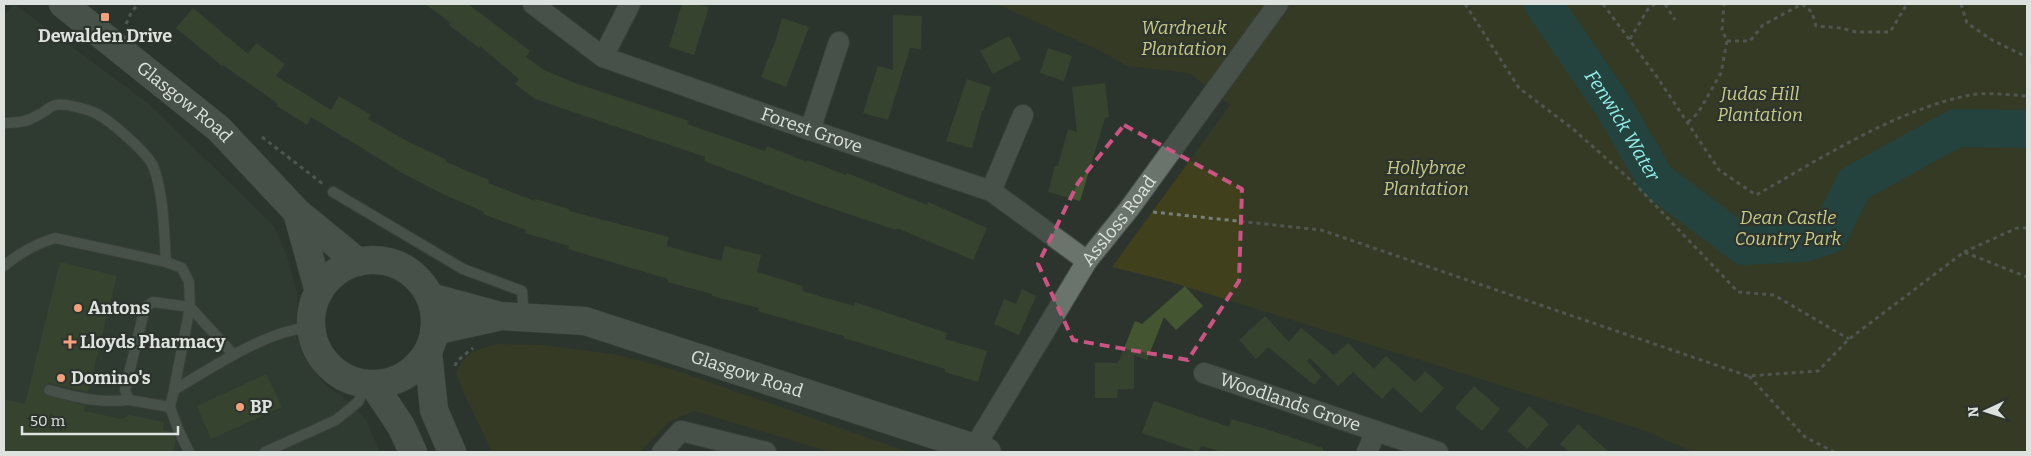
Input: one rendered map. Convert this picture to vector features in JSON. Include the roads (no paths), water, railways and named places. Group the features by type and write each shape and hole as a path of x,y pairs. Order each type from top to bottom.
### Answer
{"main road":[{"name":"Glasgow Road","path":"63,4 219,129 297,212 358,262"},
{"name":"Glasgow Road","path":"297,212 319,292"},
{"path":"431,341 410,372 399,379 370,384 347,378 330,366 317,349 311,328 312,310 319,292 329,278 342,268 358,262 375,260 392,263 408,270 420,282 430,296 435,313 431,341 434,410 452,452"},
{"name":"Glasgow Road","path":"430,296 512,317 585,321 981,450"},
{"name":"Glasgow Road","path":"431,341 461,325 512,317"},
{"path":"370,384 401,426 413,452"}],"street":[{"name":"Forest Grove","path":"533,4 603,58 991,191 1087,261"},
{"path":"603,58 630,4"},
{"name":"Assloss Road","path":"981,450 1087,261 1129,209 1278,4"},
{"path":"810,130 839,42"},
{"path":"991,191 1023,115"},
{"name":"Woodlands Grove","path":"1204,373 1438,452"},
{"path":"662,452 681,431 766,452"},
{"name":"Woodlands Grove","path":"1367,452 1376,431"}],"lane":[{"path":"4,123 20,123 38,116 55,104 64,105 94,112 107,120 137,145 153,166 160,190 166,262"},
{"path":"333,192 463,269 522,291 512,317"},
{"path":"4,266 14,257 42,242 56,238 166,262 182,268 189,282 190,306 170,406 189,452"},
{"path":"129,400 125,390 146,307 153,302 190,306 234,355"},
{"path":"174,390 212,366 286,330 311,328"},
{"path":"265,452 336,420 358,402 370,384"},
{"path":"49,390 91,401 129,400 170,406"}],"waterway":[{"name":"Fenwick Water","path":"1543,4 1612,104 1656,180 1744,246 1805,243 1829,235 1854,184 1956,128 2027,129"}],"place":[{"name":"Dewalden Drive","path":"105,17"},
{"name":"Antons","path":"78,308"},
{"name":"Lloyds Pharmacy","path":"70,342"},
{"name":"Domino's","path":"61,378"},
{"name":"BP","path":"240,407"}],"park label":[{"name":"Wardneuk Plantation","path":"1184,38"},
{"name":"Judas Hill Plantation","path":"1760,104"},
{"name":"Hollybrae Plantation","path":"1426,178"},
{"name":"Dean Castle Country Park","path":"1788,228"}]}
